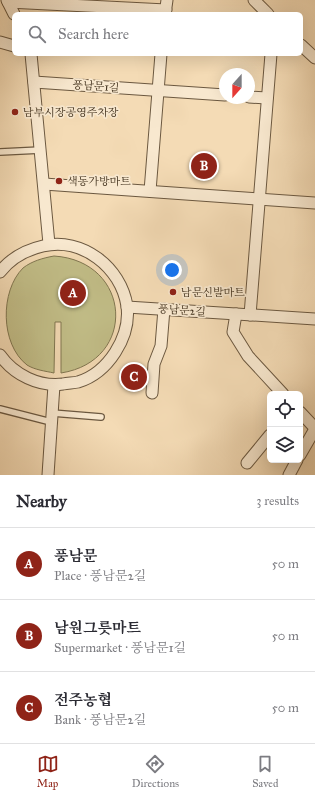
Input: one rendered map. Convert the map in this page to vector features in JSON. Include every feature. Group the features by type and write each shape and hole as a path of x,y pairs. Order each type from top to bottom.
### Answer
{"street":[{"path":"254,0 266,12"},
{"path":"13,12 8,1 166,8"},
{"path":"0,42 12,45"},
{"path":"303,47 315,58"},
{"path":"31,56 49,244"},
{"path":"150,191 161,56"},
{"path":"250,315 271,56"},
{"name":"풍남문1길","path":"34,82 219,95"},
{"path":"255,97 267,98"},
{"path":"44,184 315,203"},
{"path":"0,272 18,255 33,248 49,244 79,248 93,254 105,264 115,276 122,290 127,307 125,329 116,352 100,370 79,382 54,385 29,380 7,365 0,355"},
{"name":"풍남문2길","path":"127,307 315,319"},
{"path":"152,392 154,364 161,346 164,309"},
{"path":"236,314 233,332 248,356 280,391"},
{"path":"48,475 54,385"},
{"path":"303,415 315,428 303,450"},
{"path":"247,463 267,439"},
{"path":"289,475 295,463"}],"lane":[{"path":"0,152 41,150"},
{"path":"0,409 52,418 102,417"}],"shaded area":[{"path":"54,256 80,262 99,275 111,292 116,312 113,332 103,350 86,365 61,373 61,322 55,322 54,373 30,367 18,356 8,331 6,317 10,290 15,278 23,268 30,263"}],"place":[{"name":"남부시장공영주차장","path":"15,112"},
{"name":"남원그릇마트","path":"204,166"},
{"name":"색동가방마트","path":"59,181"},
{"name":"남문신발마트","path":"173,292"},
{"name":"풍남문","path":"73,293"},
{"name":"전주농협","path":"134,377"}]}
